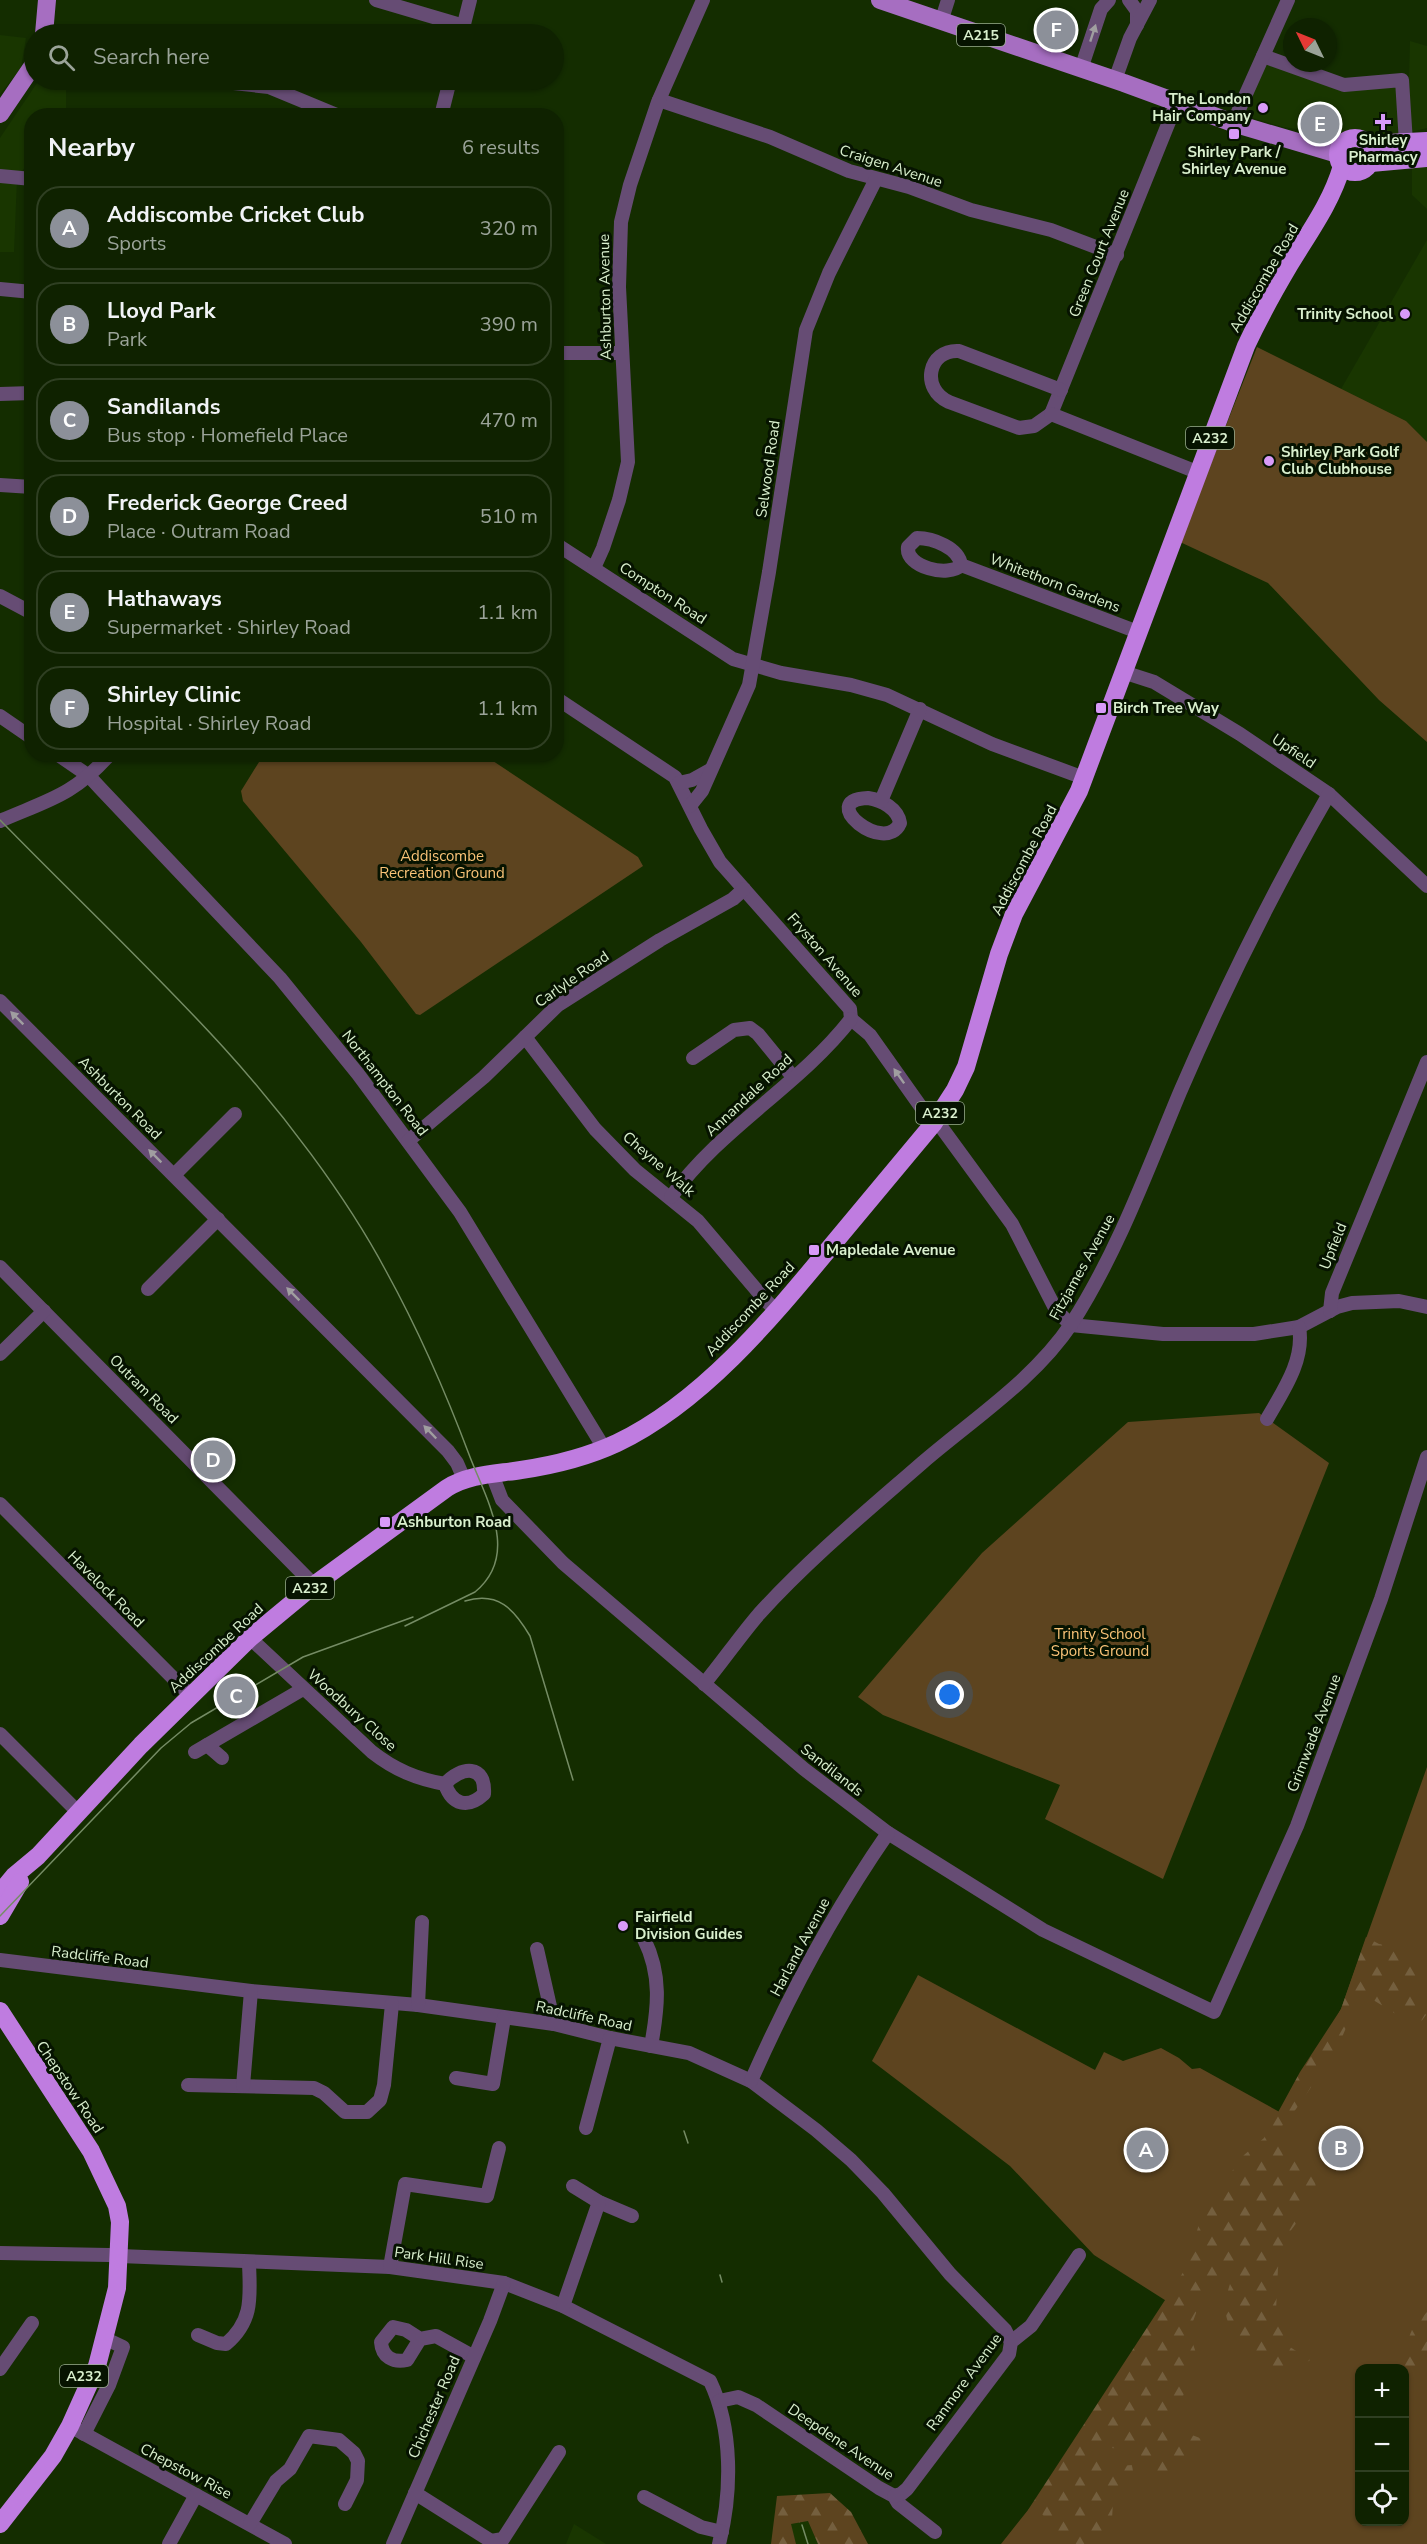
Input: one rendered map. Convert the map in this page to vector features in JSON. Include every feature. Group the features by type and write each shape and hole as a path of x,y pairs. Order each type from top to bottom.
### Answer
{"highway":[{"path":"1367,167 1371,151 1368,144 1361,139 1351,139 1342,144 1340,160 1349,171 1427,158"},
{"path":"1368,144 1427,141"},
{"name":"Addiscombe Road","path":"0,1893 190,1695 250,1638 314,1585 447,1488 476,1477 560,1463 604,1448 644,1429 670,1411 719,1369 777,1311 934,1122 961,1079 971,1056 999,954 1014,914 1066,817 1084,778 1197,472 1255,326 1290,264 1322,216 1336,186 1340,160"},
{"name":"Addiscombe Road","path":"1322,216 1367,167"},
{"name":"Addiscombe Road","path":"0,1916 32,1862"},
{"name":"Chepstow Road","path":"0,2011 84,2139 117,2206 120,2222 95,2347 75,2398 27,2486"},
{"name":"Chepstow Road","path":"0,2524 27,2486 77,2430 106,2339 117,2289 115,2255"}],"main road":[{"path":"45,24 47,0"},
{"name":"A215","path":"880,0 1340,160"},
{"path":"0,114 24,79"}],"street":[{"path":"376,0 446,24"},
{"path":"464,24 470,0"},
{"name":"Ashburton Avenue","path":"594,568 619,500 627,465 628,437 619,262 621,222 633,175 659,100 703,0"},
{"path":"941,22 948,0"},
{"path":"1081,69 1101,9 1109,0"},
{"path":"1130,0 1137,11 1137,25"},
{"path":"1115,80 1137,25 1150,0"},
{"path":"1233,123 1288,0"},
{"path":"1263,56 1344,85 1402,80 1406,143"},
{"path":"276,90 320,108"},
{"path":"443,108 448,90"},
{"name":"Craigen Avenue","path":"659,100 770,137 838,167 909,188 971,210 1051,230 1116,255"},
{"name":"Green Court Avenue","path":"1051,414 1177,102"},
{"path":"0,176 24,178"},
{"name":"Selwood Road","path":"690,806 702,791 744,699 753,666 807,329 829,273 876,179"},
{"path":"0,290 24,292"},
{"path":"1061,390 959,351 944,355 932,369 931,383 936,393 957,405 1019,428 1034,426 1051,414 1197,472"},
{"path":"564,353 622,353"},
{"path":"0,393 24,393"},
{"path":"0,485 24,486"},
{"name":"Compton Road","path":"564,549 724,653 753,666"},
{"name":"Whitethorn Gardens","path":"961,565 1138,632"},
{"path":"0,596 24,609"},
{"path":"753,666 860,687 920,709 998,747 1084,778"},
{"name":"Upfield","path":"1123,672 1154,682 1240,734 1329,794 1427,886"},
{"path":"564,703 665,769 679,783 692,780 710,770"},
{"path":"881,801 920,709"},
{"path":"0,716 24,732"},
{"name":"Northampton Road","path":"69,762 89,776 280,978 351,1064 460,1212 604,1448"},
{"path":"0,821 68,793 102,762"},
{"name":"Fryston Avenue","path":"679,783 714,853 850,1009 851,1019 870,1035 934,1122"},
{"name":"Fitzjames Avenue","path":"704,1684 760,1613 834,1539 1022,1382 1071,1325 1118,1241 1181,1090 1245,948 1288,864 1329,794"},
{"name":"Carlyle Road","path":"408,1141 484,1077 548,1014 567,999 660,940 733,898 744,889"},
{"name":"Ashburton Road","path":"0,1001 457,1462 476,1477"},
{"name":"Annandale Road","path":"671,1197 724,1139 793,1077 851,1019"},
{"path":"693,1058 734,1030 750,1028 758,1034 793,1077"},
{"name":"Cheyne Walk","path":"525,1037 594,1128 635,1170 671,1197 702,1226 777,1311"},
{"name":"Upfield","path":"1330,1311 1332,1293 1427,1062"},
{"path":"174,1175 235,1114"},
{"path":"934,1122 1012,1224 1056,1310 1071,1325 1095,1329 1185,1334 1261,1334 1299,1327 1352,1303 1374,1300 1404,1302 1427,1307"},
{"path":"148,1289 218,1219"},
{"name":"Outram Road","path":"0,1267 314,1585"},
{"path":"0,1354 44,1311"},
{"path":"1267,1419 1286,1387 1294,1368 1301,1340 1299,1327"},
{"name":"Grimwade Avenue","path":"1214,2012 1275,1877 1313,1784 1377,1610 1427,1457"},
{"name":"Sandilands","path":"476,1477 502,1500 563,1563 804,1769 888,1833 1043,1930 1214,2012"},
{"name":"Havelock Road","path":"0,1504 190,1695"},
{"name":"Woodbury Close","path":"250,1638 303,1689 389,1765 407,1775 445,1784"},
{"path":"195,1752 303,1689"},
{"path":"0,1734 78,1812"},
{"path":"207,1745 222,1758"},
{"name":"Harland Avenue","path":"750,2081 804,1971 850,1888 888,1833"},
{"path":"418,2005 422,1923"},
{"path":"644,1939 654,1959 658,2007 651,2046"},
{"path":"537,1949 554,2024"},
{"name":"Radcliffe Road","path":"0,1960 251,1991 418,2005 554,2024 610,2038 689,2053 750,2081 816,2130 851,2160 883,2193 950,2274 1005,2330 1011,2342"},
{"path":"243,2086 251,1991"},
{"path":"188,2085 314,2088 324,2093 345,2112 367,2112 380,2100 384,2085 392,2004"},
{"path":"456,2078 493,2085 504,2018"},
{"path":"586,2128 610,2038"},
{"path":"390,2267 405,2184 488,2196 499,2148"},
{"path":"573,2186 599,2202 632,2216"},
{"path":"563,2306 599,2202"},
{"name":"Park Hill Rise","path":"0,2253 115,2255 249,2263 390,2267 504,2283 563,2306 701,2375 710,2381 720,2401"},
{"name":"Ranmore Avenue","path":"894,2496 907,2488 1009,2354 1011,2342 1031,2326 1079,2255"},
{"path":"198,2335 217,2343 226,2344 238,2330 247,2317 250,2306 249,2263"},
{"name":"Chichester Road","path":"393,2544 490,2321 504,2283"},
{"path":"0,2369 32,2323"},
{"path":"420,2338 436,2336 474,2357"},
{"name":"Deepdene Avenue","path":"720,2401 738,2397 756,2404 894,2496 898,2503 935,2532"},
{"path":"644,2497 721,2538 726,2509 728,2458 720,2401"},
{"name":"Chepstow Rise","path":"77,2430 285,2544"},
{"path":"250,2524 276,2481 290,2469 309,2436 339,2440 354,2453 358,2461 357,2480 345,2504"},
{"path":"415,2493 491,2541 503,2539 559,2452"},
{"path":"169,2544 196,2495"}],"shaded area":[{"path":"0,35 24,38 21,68 0,94"},
{"path":"1410,41 1427,46 1427,128 1402,134 1330,134 1283,127 1239,114 1268,53 1283,59 1283,72 1318,72 1342,81 1409,79"},
{"path":"32,90 66,90 66,108 24,108 24,168 17,179 14,252 0,252 0,138"},
{"path":"1412,164 1427,164 1427,209 1412,195"},
{"name":"Trinity School","path":"1427,240 1427,442 1406,421 1341,389"},
{"path":"808,2521 818,2544 796,2544 790,2524"},
{"path":"574,2524 606,2544 566,2544"}],"green space":[{"path":"1257,347 1406,421 1427,442 1427,742 1379,700 1268,583 1180,542"},
{"name":"Addiscombe Recreation Ground","path":"259,762 495,762 638,857 643,866 420,1015 416,1014 361,942 243,801 241,791"},
{"name":"Trinity School Sports Ground","path":"1259,1413 1329,1463 1163,1879 1045,1819 1060,1785 883,1715 858,1697 982,1553 1128,1422"},
{"path":"1427,1767 1427,2544 1001,2544 1028,2510 1057,2484 1168,2302 1094,2255 1010,2166 872,2061 918,1975 1095,2070 1104,2052 1123,2061 1161,2048 1179,2058 1192,2069 1200,2068 1285,2115 1341,2009"},
{"path":"1366,1937 1379,1944 1412,1949 1419,1972 1414,1996 1426,2015 1417,2027 1370,1998 1352,2014 1336,2051 1278,2131 1283,2155 1315,2170 1316,2196 1289,2233 1278,2268 1276,2311 1290,2347 1310,2360 1289,2375 1272,2382 1271,2369 1234,2333 1226,2313 1226,2300 1234,2274 1249,2247 1202,2297 1189,2332 1198,2359 1169,2426 1210,2442 1180,2462 1169,2480 1147,2472 1141,2455 1122,2449 1091,2446 1098,2461 1119,2466 1132,2465 1134,2478 1113,2502 1111,2536 1092,2544 1068,2544 1042,2514 1028,2510 1184,2271 1204,2209 1244,2155 1264,2138 1300,2072 1341,2009"},
{"path":"1427,2312 1427,2370 1417,2376 1409,2372 1409,2364 1398,2364 1414,2325"},
{"path":"830,2493 851,2512 868,2544 818,2544 808,2521 791,2524 796,2544 771,2544 777,2496"}],"tram line":[{"path":"0,820 169,990 268,1099 352,1213 410,1316 442,1386 491,1509 498,1545 496,1561 488,1577 475,1592 405,1626"},
{"path":"465,1601 487,1598 504,1605 518,1618 530,1636 573,1780"},
{"path":"0,1916 161,1748 191,1723 303,1657 413,1617"},
{"path":"684,2131 688,2143"},
{"path":"720,2275 722,2282"},
{"path":"802,2525 808,2544"}],"place":[{"name":"Shirley Clinic","path":"1056,30"},
{"name":"The London Hair Company","path":"1263,108"},
{"name":"Shirley Pharmacy","path":"1383,122"},
{"name":"Hathaways","path":"1320,124"},
{"name":"Shirley Park / Shirley Avenue","path":"1234,134"},
{"name":"Trinity School","path":"1405,314"},
{"name":"Shirley Park Golf Club Clubhouse","path":"1269,461"},
{"name":"Birch Tree Way","path":"1101,708"},
{"name":"Mapledale Avenue","path":"814,1250"},
{"name":"Frederick George Creed","path":"213,1460"},
{"name":"Ashburton Road","path":"385,1522"},
{"name":"Sandilands","path":"236,1696"},
{"name":"Fairfield Division Guides","path":"623,1926"},
{"name":"Lloyd Park","path":"1341,2148"},
{"name":"Addiscombe Cricket Club","path":"1146,2150"}]}
